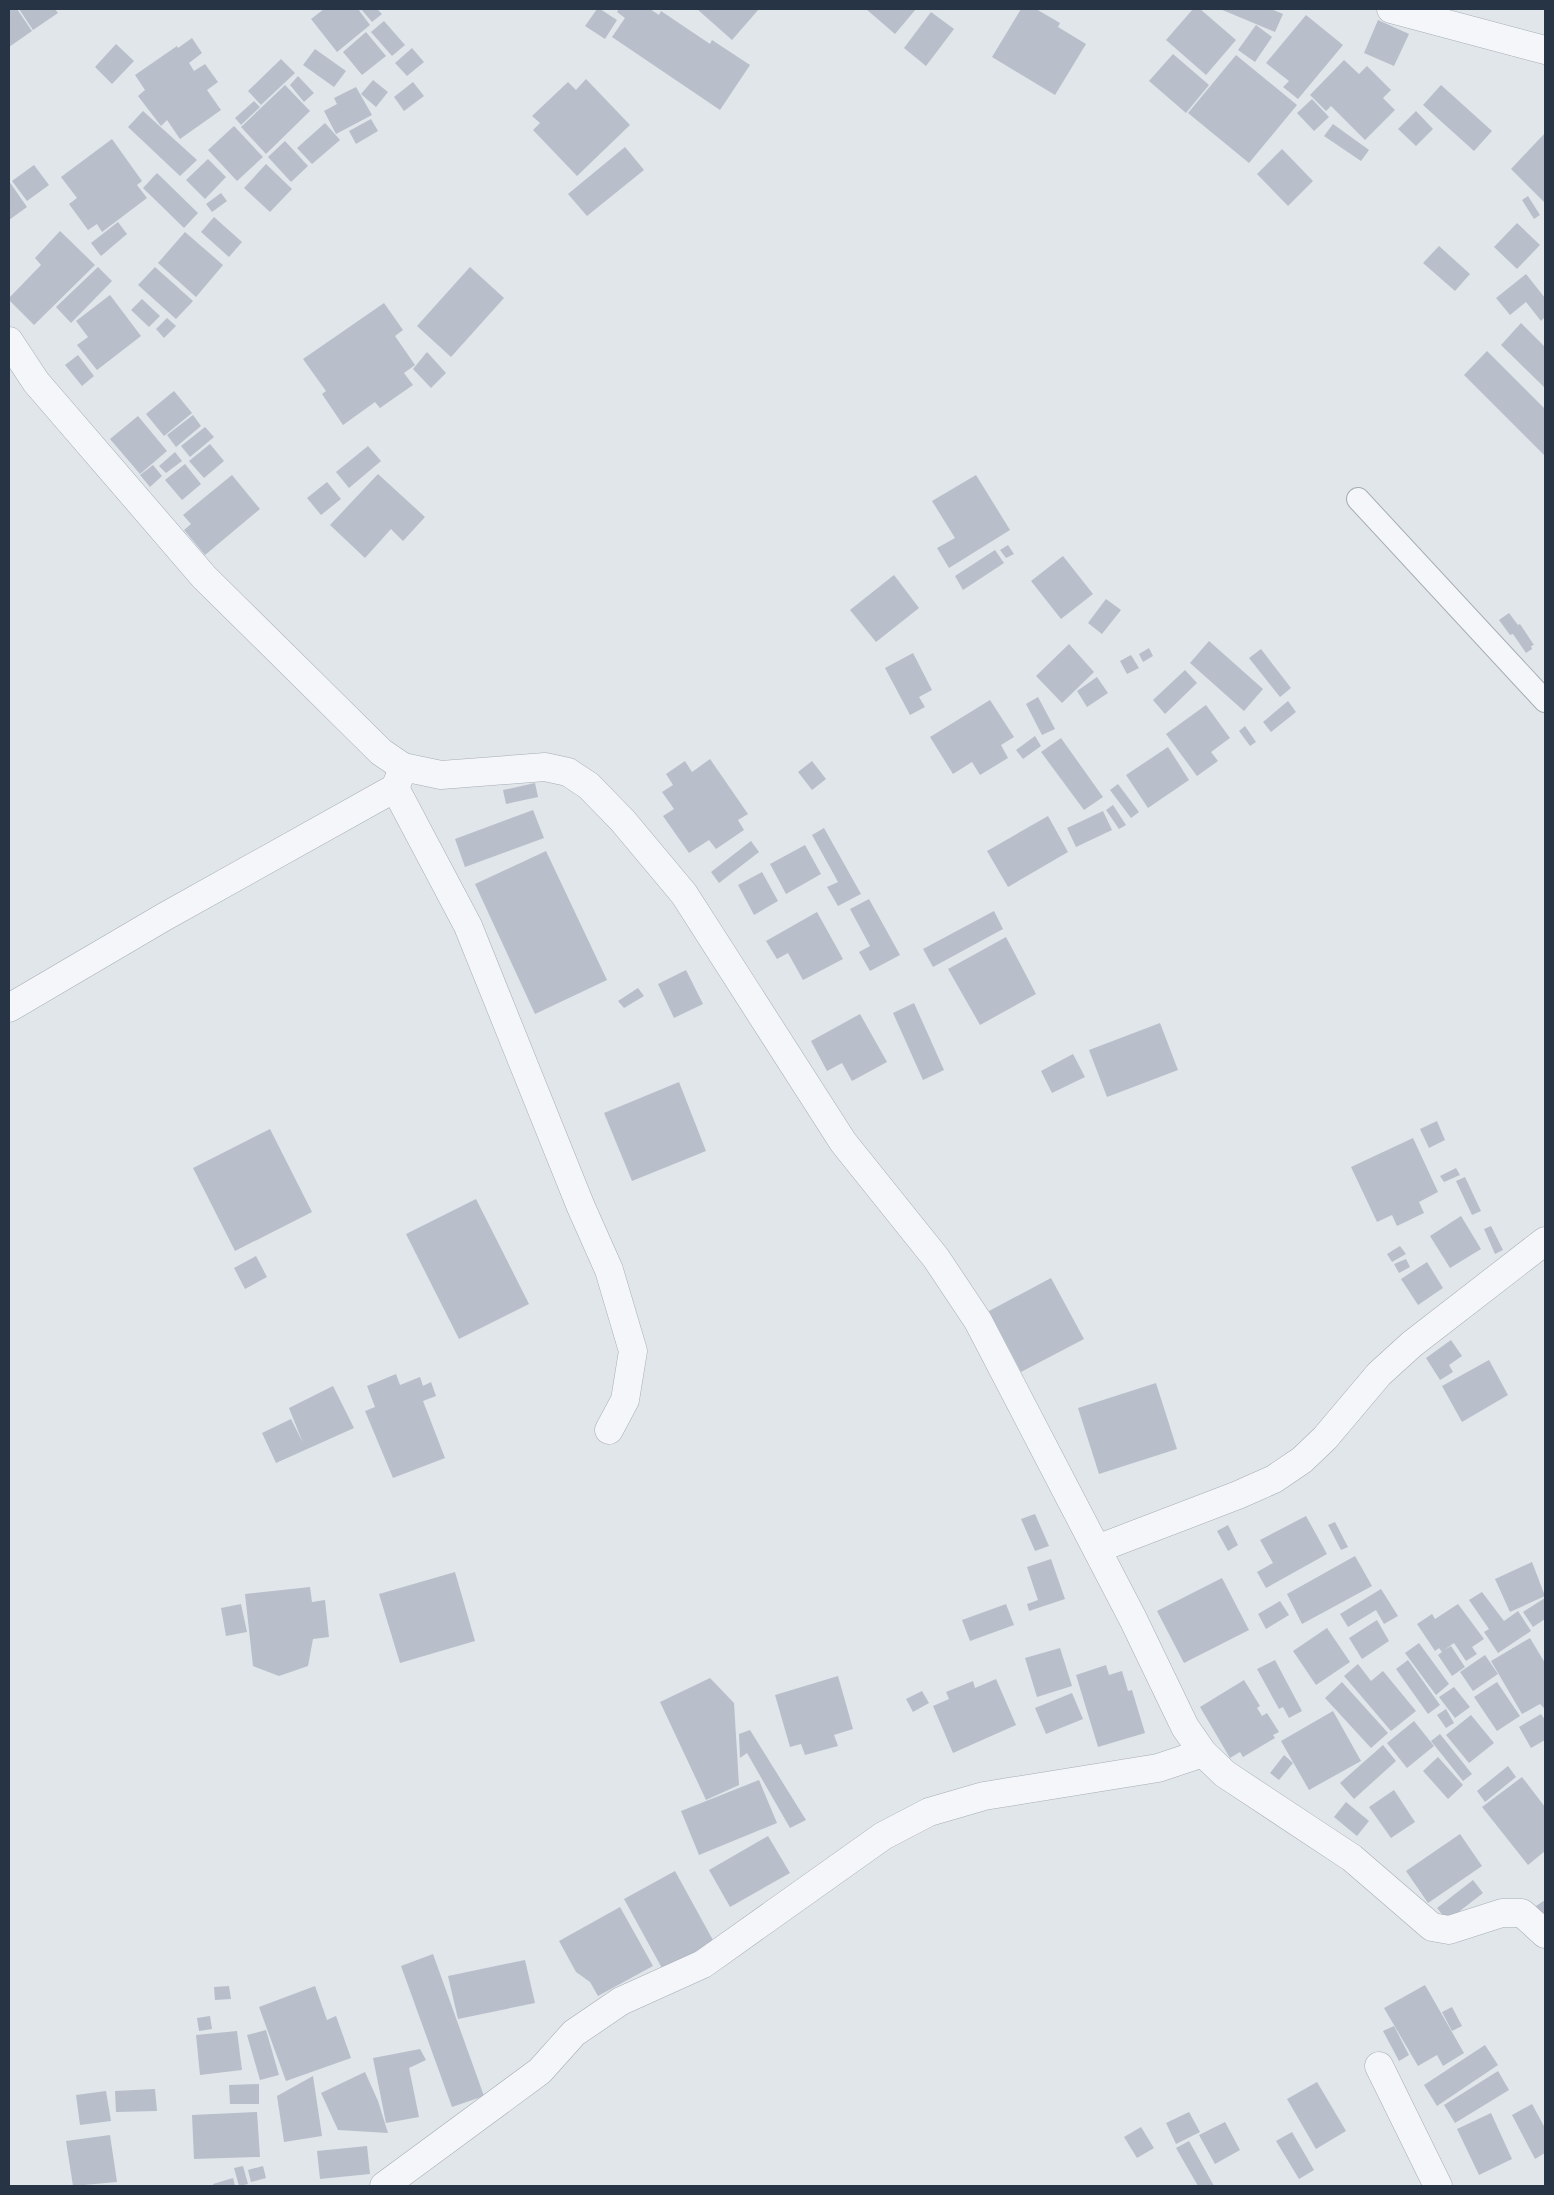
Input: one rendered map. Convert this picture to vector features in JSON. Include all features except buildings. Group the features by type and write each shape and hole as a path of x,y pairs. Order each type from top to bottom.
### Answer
{"street":[{"path":"1391,9 1545,50"},
{"path":"9,341 36,382 204,577 381,752 399,778 468,926 581,1206 609,1270 633,1351 625,1400 609,1430"},
{"path":"9,1008 399,778 545,767 568,772 590,786 623,821 684,894 843,1142 936,1258 978,1321 1098,1549 1185,1726 1203,1753 1226,1774 1352,1858 1432,1926 1450,1930 1502,1913 1522,1914 1545,1934"},
{"path":"1098,1549 1238,1495 1274,1479 1302,1460 1324,1438 1379,1374 1412,1344 1545,1241"},
{"path":"384,2186 540,2072 574,2033 621,2001 702,1964 883,1836 928,1812 984,1796 1158,1768 1203,1753"},
{"path":"1379,2066 1438,2186"}],"lane":[{"path":"1358,499 1545,701"}]}
